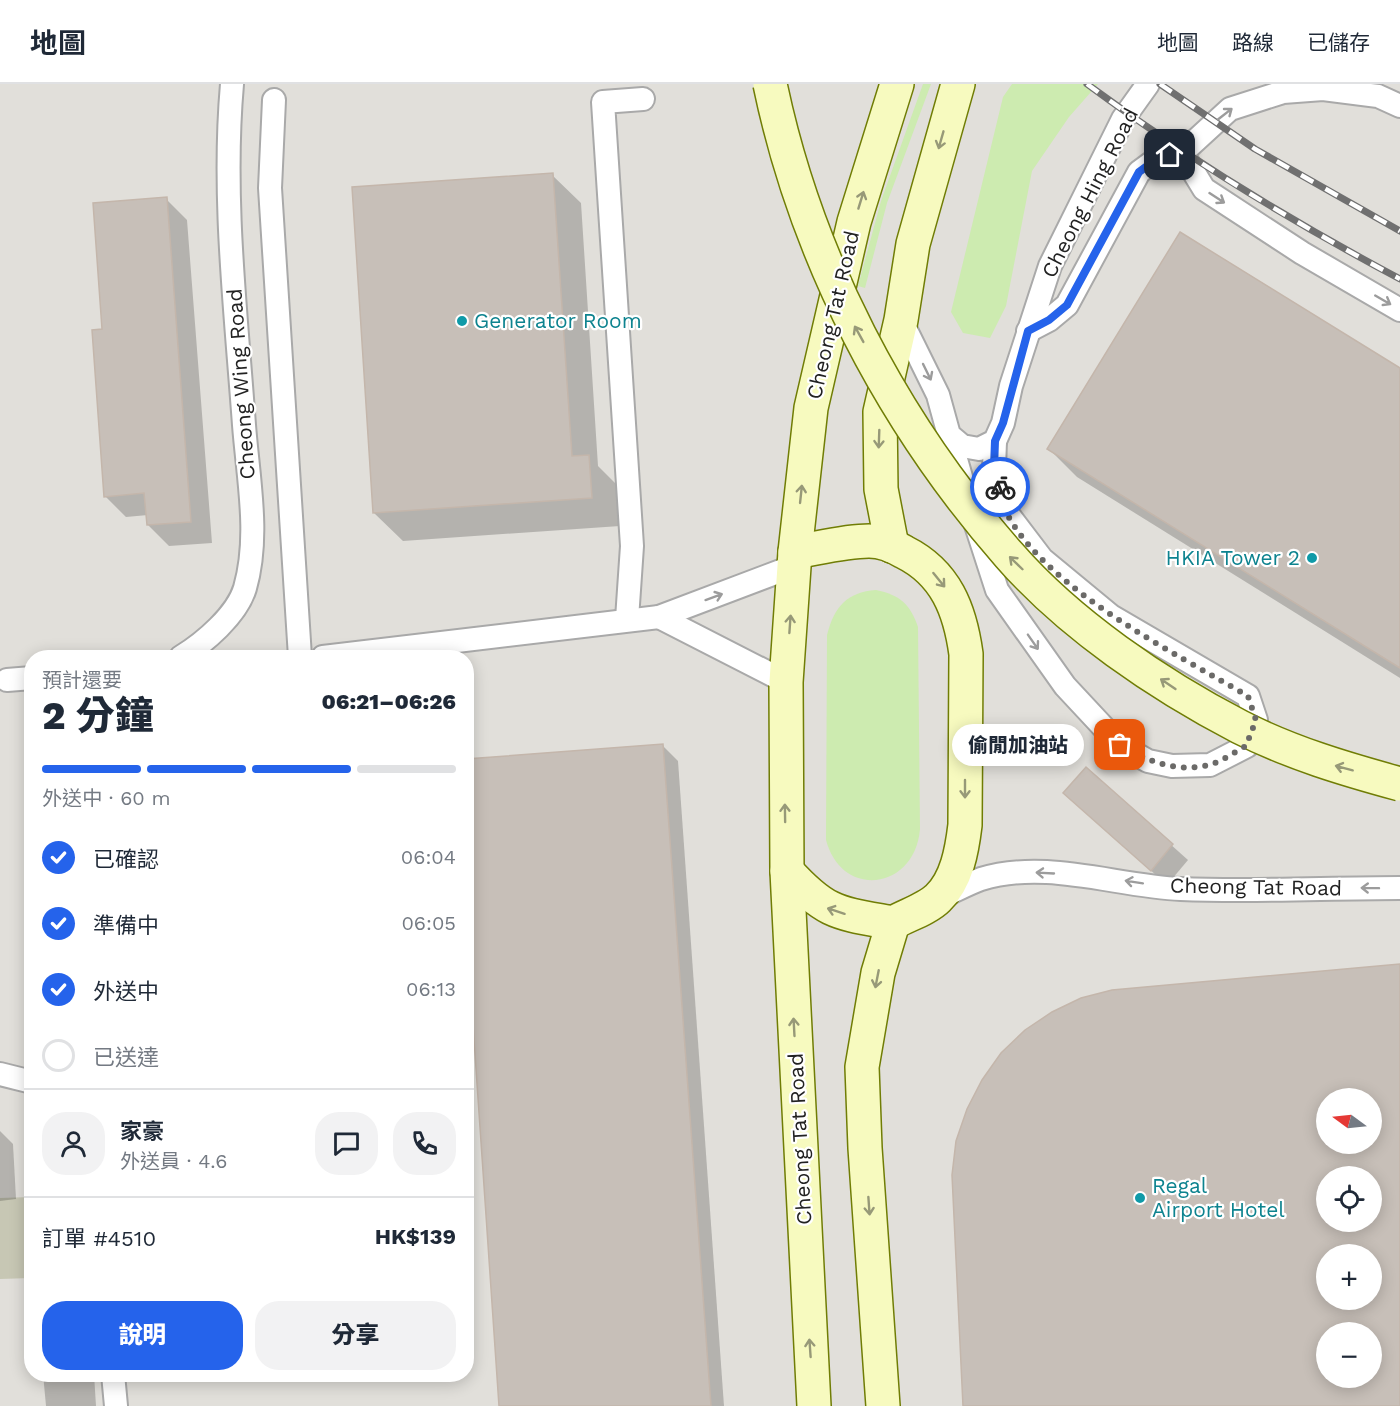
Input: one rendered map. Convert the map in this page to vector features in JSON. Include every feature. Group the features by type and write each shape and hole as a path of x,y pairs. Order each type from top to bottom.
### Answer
{"street":[{"path":"770,84 777,116 812,231 855,327 904,416 1009,556 1061,607 1120,652 1181,693 1242,728 1322,762 1400,784"},
{"name":"Cheong Tat Road","path":"814,1406 787,871 786,682 795,559 811,408 854,222 897,84"},
{"path":"892,546 881,489 880,424 914,244 958,84"},
{"name":"Cheong Tat Road","path":"795,559 871,541 892,546 916,558 938,577 954,600 962,626 966,654 963,851 953,874 938,898 893,923"},
{"path":"787,871 810,897 827,908 893,923 878,973 862,1067 865,1148 883,1406"}],"lane":[{"name":"Cheong Wing Road","path":"193,650 200,646 224,621 244,590 253,546 228,162 227,138 232,84"},
{"name":"Cheong Hing Road","path":"901,320 938,395 997,590 1065,686 1120,745 1148,761 1172,766 1210,765 1246,746 1256,720 1248,696 1111,615 1042,559 1007,513 994,468 995,441 1003,423 1028,331 1050,266 1123,119 1148,84"},
{"path":"276,89 270,188 300,650"},
{"path":"1028,331 1049,320 1067,305 1139,172 1158,158 1182,153 1230,109 1283,92 1334,91 1378,96 1400,106"},
{"path":"627,619 632,546 603,102 643,99"},
{"path":"1182,153 1204,189 1302,253 1400,310"},
{"path":"949,435 962,446 979,449 995,441"},
{"path":"379,650 659,617 795,559"},
{"path":"659,617 786,682"},
{"path":"7,680 24,679"},
{"name":"Cheong Tat Road","path":"938,898 981,879 1023,872 1103,877 1176,888 1249,891 1400,888"},
{"path":"0,1074 24,1080"},
{"path":"114,1382 116,1406"}],"shaded area":[{"path":"0,84 1400,84 1400,1406 0,1406"},
{"path":"24,1197 24,1278 0,1279 0,1198"}],"green space":[{"path":"923,84 931,84 887,203 865,288 858,286 881,201"},
{"path":"1012,84 1098,84 1069,117 1032,171 1006,306 990,338 963,333 951,312 1003,97"},
{"path":"876,590 892,595 903,602 918,627 920,829 915,849 905,865 892,875 877,880 861,879 847,872 834,859 826,840 827,635 834,616 843,603 857,594"}],"building":[{"name":"Generator Room","path":"553,173 572,456 589,455 592,498 373,513 352,187"},
{"path":"167,197 191,522 147,525 144,493 104,497 92,330 102,329 93,203"},
{"name":"HKIA Tower 2","path":"1180,232 1400,368 1400,668 1047,449"},
{"path":"663,744 711,1406 499,1406 474,1039 474,758"},
{"path":"1086,767 1173,844 1151,871 1063,793"},
{"name":"Regal Airport Hotel","path":"1400,964 1400,1406 963,1406 952,1175 956,1141 967,1109 982,1080 1001,1053 1025,1030 1052,1012 1081,998 1112,990"}],"railway":[{"path":"1087,84 1163,138 1240,188 1400,279"},
{"path":"1160,84 1255,149 1400,231"}],"way so far":[{"path":"1000,487 1007,513 1042,559 1111,615 1248,696 1256,720 1246,746 1210,765 1172,766 1148,761 1120,745"}],"place":[{"name":"Generator Room","path":"462,321"},
{"name":"HKIA Tower 2","path":"1312,558"},
{"name":"偷閒加油站","path":"1120,745"},
{"name":"Regal Airport Hotel","path":"1140,1198"}],"route":[{"path":"1000,487 994,468 995,441 1003,423 1011,386 1028,331 1049,320 1067,305 1139,172 1158,158 1170,155"}]}
